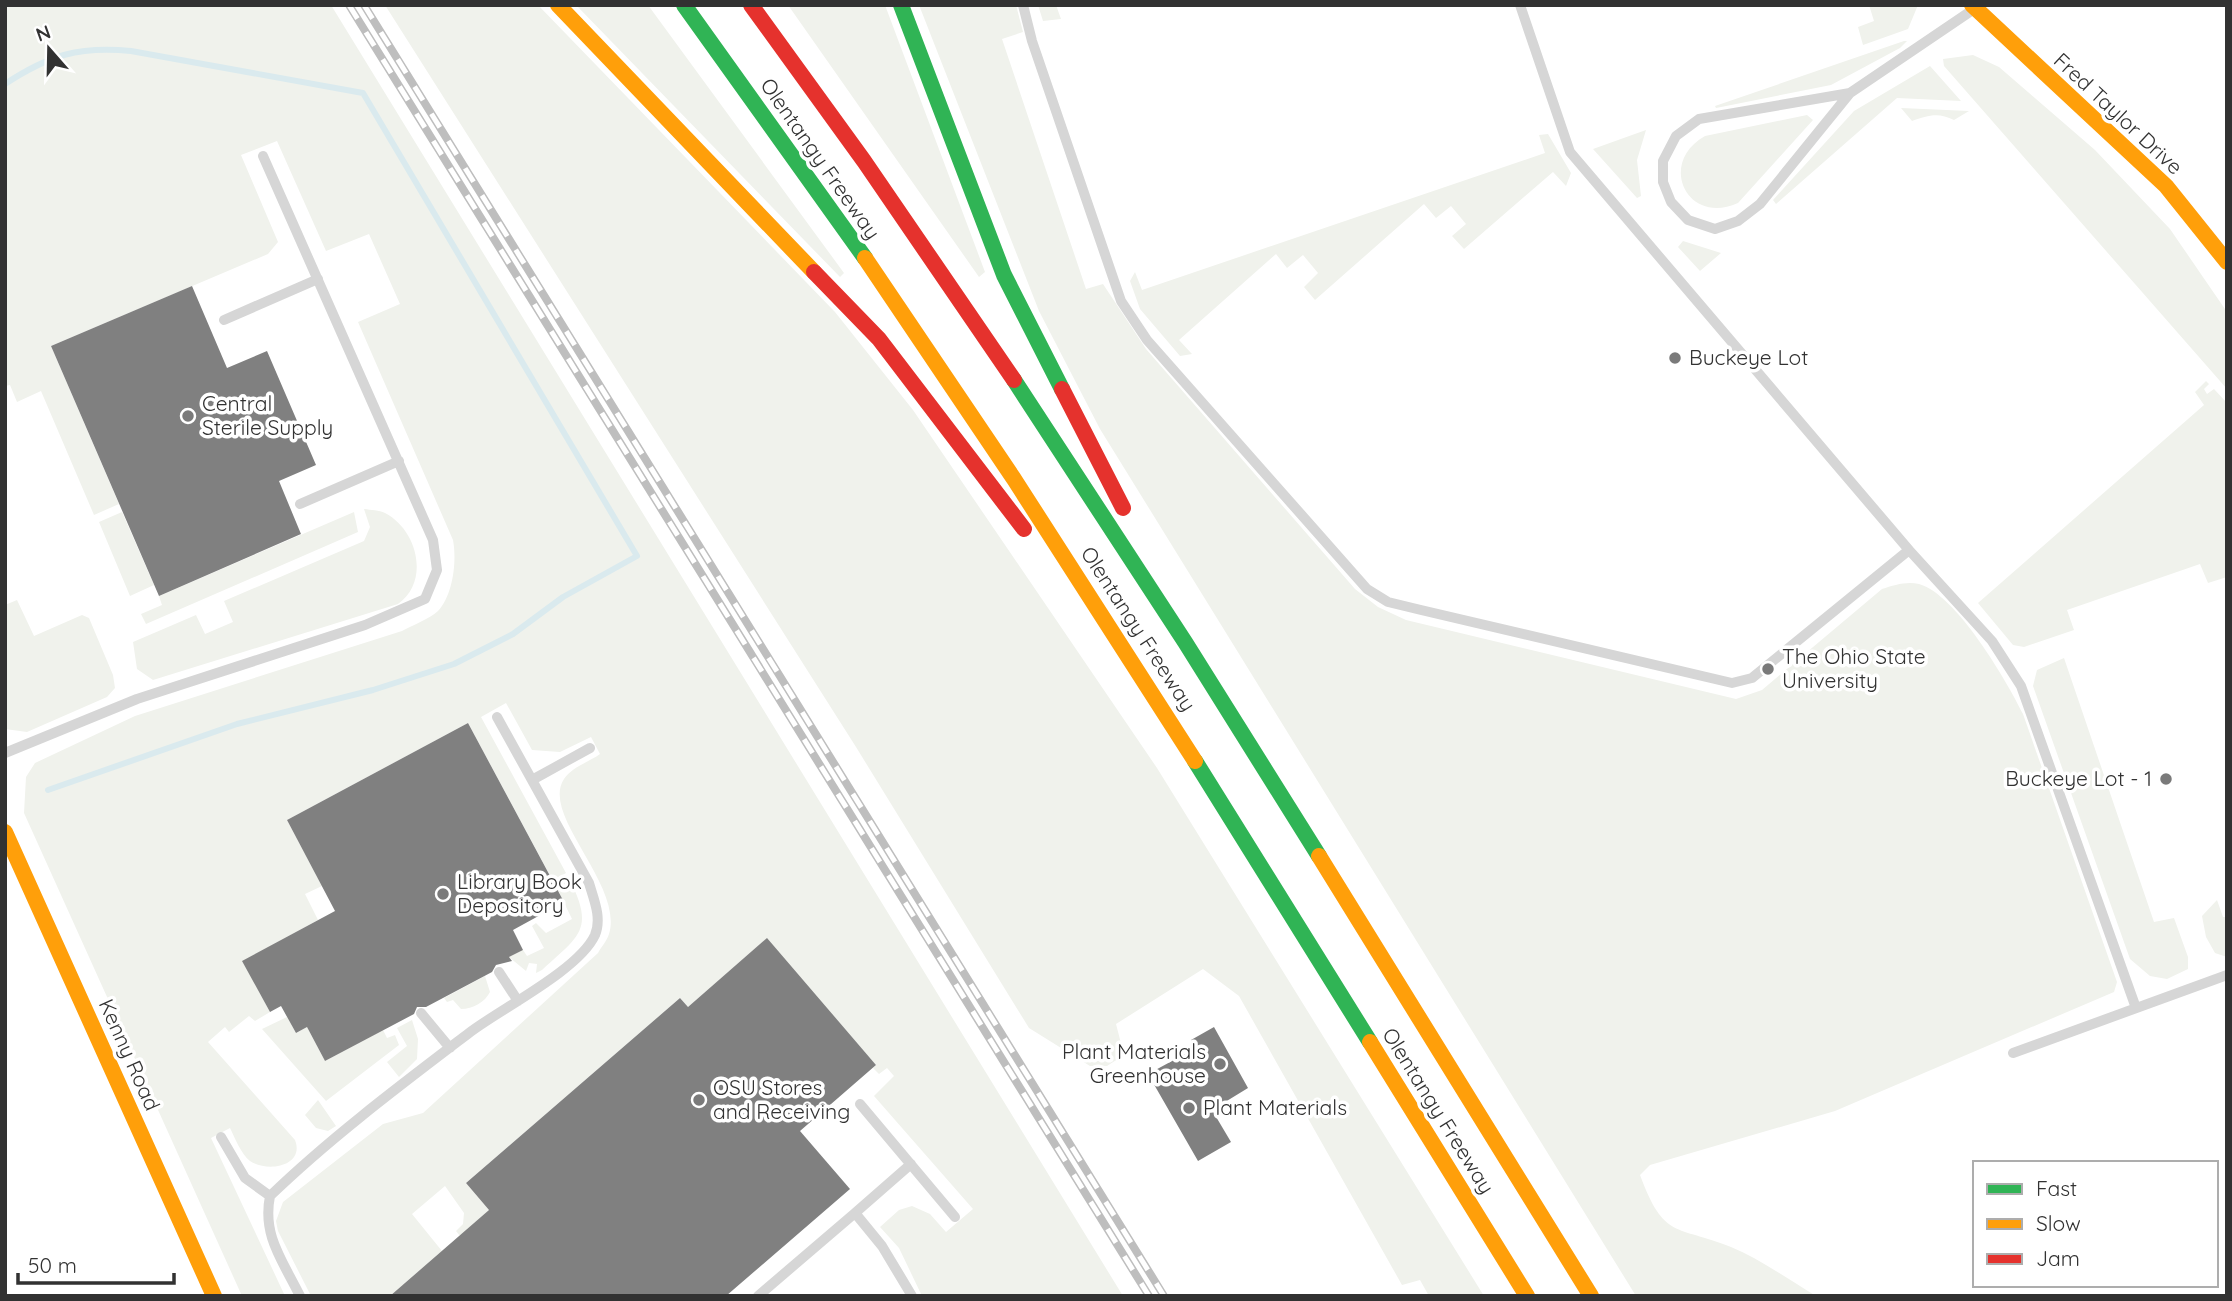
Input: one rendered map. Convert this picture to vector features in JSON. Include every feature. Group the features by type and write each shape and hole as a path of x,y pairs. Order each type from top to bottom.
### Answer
{"main road":[{"path":"558,5 879,339 1187,744"},
{"name":"Olentangy Freeway","path":"684,5 778,133 998,451 1187,744 1527,1296"},
{"name":"Olentangy Freeway","path":"751,5 822,101 1043,421 1233,715 1591,1296"},
{"path":"901,5 1004,275 1132,525"},
{"name":"Fred Taylor Drive","path":"1973,7 2166,186 2227,262"},
{"path":"1145,549 1233,715"},
{"name":"Kenny Road","path":"5,832 214,1296"}],"lane":[{"path":"1023,5 1032,41 1121,301 1147,340 1367,589 1388,602 1732,683 1752,678 1909,551"},
{"path":"1520,5 1570,152 1909,551 1992,641 2021,685 2136,1008"},
{"path":"1850,93 1699,119 1676,136 1663,161 1663,183 1671,202 1689,220 1715,229 1738,221 1760,204 1850,93 1973,7"},
{"path":"5,753 137,699 365,625 425,599 437,570 433,540 264,156"},
{"path":"224,320 318,279"},
{"path":"300,504 399,461"},
{"path":"300,1296 271,1237 266,1217 270,1196 450,1048 518,1001 584,950 594,937 598,924 589,883 497,717"},
{"path":"532,780 590,748"},
{"path":"499,971 518,1001"},
{"path":"2013,1054 2227,975"},
{"path":"421,1013 450,1048"},
{"path":"860,1104 954,1217"},
{"path":"221,1137 245,1178 270,1196"},
{"path":"758,1296 911,1164"},
{"path":"855,1213 882,1246 912,1296"}],"shaded area":[{"path":"5,5 331,5 1123,1296 922,1296 899,1248 880,1227 899,1210 912,1206 930,1214 946,1232 973,1209 874,1096 894,1076 887,1068 879,1074 873,1068 876,1065 766,939 688,1007 680,998 466,1183 489,1210 460,1236 456,1231 463,1224 464,1213 445,1186 412,1214 442,1251 390,1296 311,1296 278,1231 276,1221 283,1202 383,1124 423,1113 598,953 609,934 610,915 605,894 563,812 560,794 567,775 600,754 591,737 560,752 532,750 506,703 481,717 566,873 553,881 468,723 287,820 322,886 305,894 318,920 243,961 270,1012 255,1021 249,1016 229,1032 225,1027 208,1042 295,1140 297,1149 295,1156 283,1165 258,1165 247,1158 230,1128 211,1138 285,1296 242,1296 24,813 26,777 35,763 135,716 402,631 426,619 438,611 447,596 454,567 453,540 358,322 400,304 369,234 326,251 277,141 241,155 278,242 268,254 51,346 119,504 94,515 41,391 17,402 10,385 5,386"},
{"path":"385,5 538,5 835,312 913,410 1157,768 1484,1296 1429,1296 1420,1280 1402,1285 1239,996 1203,969 1116,1024 1124,1055 1107,1066 1090,1066 1029,1028 856,747"},
{"path":"576,5 648,5 844,273 840,277"},
{"path":"788,5 885,5 985,272 979,277"},
{"path":"919,5 1016,5 1023,32 1002,39 1086,289 1103,284 1146,349 1355,589 1378,607 1406,620 1736,699 1762,690 1882,589 1896,585 1914,583 1933,591 1949,604 1979,640 2023,714 2117,982 2114,992 1835,1111 1650,1165 1640,1175 1657,1211 1665,1221 1684,1232 1742,1252 1816,1296 1636,1296 1100,429 1039,311"},
{"path":"1038,5 1056,5 1061,19 1043,21"},
{"path":"1869,5 1918,5 1908,29 1863,45 1858,27 1874,21"},
{"path":"1907,41 1900,48 1831,85 1716,108 1715,106"},
{"path":"1973,55 1999,67 2095,150 2170,229 2227,312 2227,389 1944,66 1943,59"},
{"path":"1930,66 1961,101 1897,98 1776,204 1773,200 1854,111"},
{"path":"1901,108 1969,111 1954,120 1933,115 1912,121"},
{"path":"1807,115 1813,120 1738,203 1720,208 1705,206 1692,199 1684,188 1681,175 1683,161 1691,148 1705,136"},
{"path":"1646,130 1637,160 1641,196 1637,198 1593,149"},
{"path":"1548,134 1571,173 1566,186 1553,172 1464,249 1452,236 1466,224 1451,206 1436,218 1424,204 1315,300 1304,287 1318,273 1303,255 1287,268 1276,254 1179,340 1192,354 1180,356 1140,309 1130,281 1135,272 1142,290 1545,153 1539,135"},
{"path":"1683,241 1721,253 1700,271 1678,247"},
{"path":"2206,381 2209,384 2204,389 2207,394 2214,389 2227,403 2227,577 2208,583 2200,564 2067,610 2074,630 2024,647 2013,645 1978,603 2204,405 2195,392"},
{"path":"364,509 383,512 396,521 412,543 417,570 408,594 398,604 153,680 137,669 133,642 196,615 205,634 233,622 224,601 364,541 370,527"},
{"path":"122,512 154,585 130,596 99,522"},
{"path":"354,512 358,532 146,624 141,614 162,605 159,596"},
{"path":"17,600 34,636 82,615 89,618 113,675 115,688 107,697 27,732 5,729 5,605"},
{"path":"2064,658 2154,922 2174,918 2188,957 2188,969 2167,979 2150,976 2130,959 2033,686 2037,670"},
{"path":"569,878 581,909 580,930 566,948 542,970 536,973 537,964 529,963 526,971 509,957 523,950 527,956 544,948 532,926 536,923 546,933 572,919 556,886"},
{"path":"2217,900 2223,917 2227,917 2227,957 2215,953 2206,937 2202,916"},
{"path":"485,976 490,992 478,1004 461,1009 453,1000 447,1002 444,998"},
{"path":"287,1017 296,1033 307,1027 325,1061 383,1030 387,1038 395,1035 399,1045 326,1101 262,1029"},
{"path":"412,1020 418,1039 417,1059 399,1077 387,1062 407,1046 397,1028"},
{"path":"318,1100 336,1126 328,1131 316,1128 305,1115"}],"building":[{"name":"Central Sterile Supply","path":"192,286 227,368 267,351 316,465 279,481 301,534 159,596 51,346"},
{"name":"Library Book Depository","path":"468,723 564,902 513,930 523,950 509,957 512,961 496,965 492,972 426,1007 417,1007 414,1014 325,1061 307,1027 296,1033 281,1006 270,1012 242,961 335,911 287,820"},
{"name":"OSU Stores and Receiving","path":"767,938 876,1065 800,1131 850,1189 726,1296 390,1296 489,1210 466,1183 680,998 688,1007"},
{"path":"1214,1027 1248,1088 1212,1110 1231,1142 1198,1161 1148,1074 1196,1048 1191,1040"}],"waterway":[{"path":"5,84 50,59 80,52 112,50 131,51 363,93 637,556 563,597 513,634 454,664 373,690 237,724 48,790"}],"railway":[{"path":"349,5 1149,1296"},
{"path":"364,5 1164,1296"}],"traffic: fast":[{"path":"684,5 865,258"},
{"path":"901,5 1004,275 1062,389"},
{"path":"1014,380 1185,642 1319,856"},
{"path":"1195,761 1370,1042"}],"traffic: slow":[{"path":"558,5 814,272"},
{"path":"1972,5 2166,186 2227,262"},
{"path":"865,258 1014,479 1195,761"},
{"path":"5,832 214,1296"},
{"path":"1319,856 1591,1296"},
{"path":"1370,1042 1527,1296"}],"traffic: jam":[{"path":"751,5 864,161 1014,380"},
{"path":"814,272 879,339 1024,529"},
{"path":"1062,389 1123,508"}],"place":[{"name":"Buckeye Lot","path":"1675,358"},
{"name":"Central Sterile Supply","path":"188,416"},
{"name":"The Ohio State University","path":"1768,669"},
{"name":"Buckeye Lot - 1","path":"2166,779"},
{"name":"Library Book Depository","path":"443,894"},
{"name":"Plant Materials Greenhouse","path":"1220,1064"},
{"name":"OSU Stores and Receiving","path":"699,1100"},
{"name":"Plant Materials","path":"1189,1108"}]}
